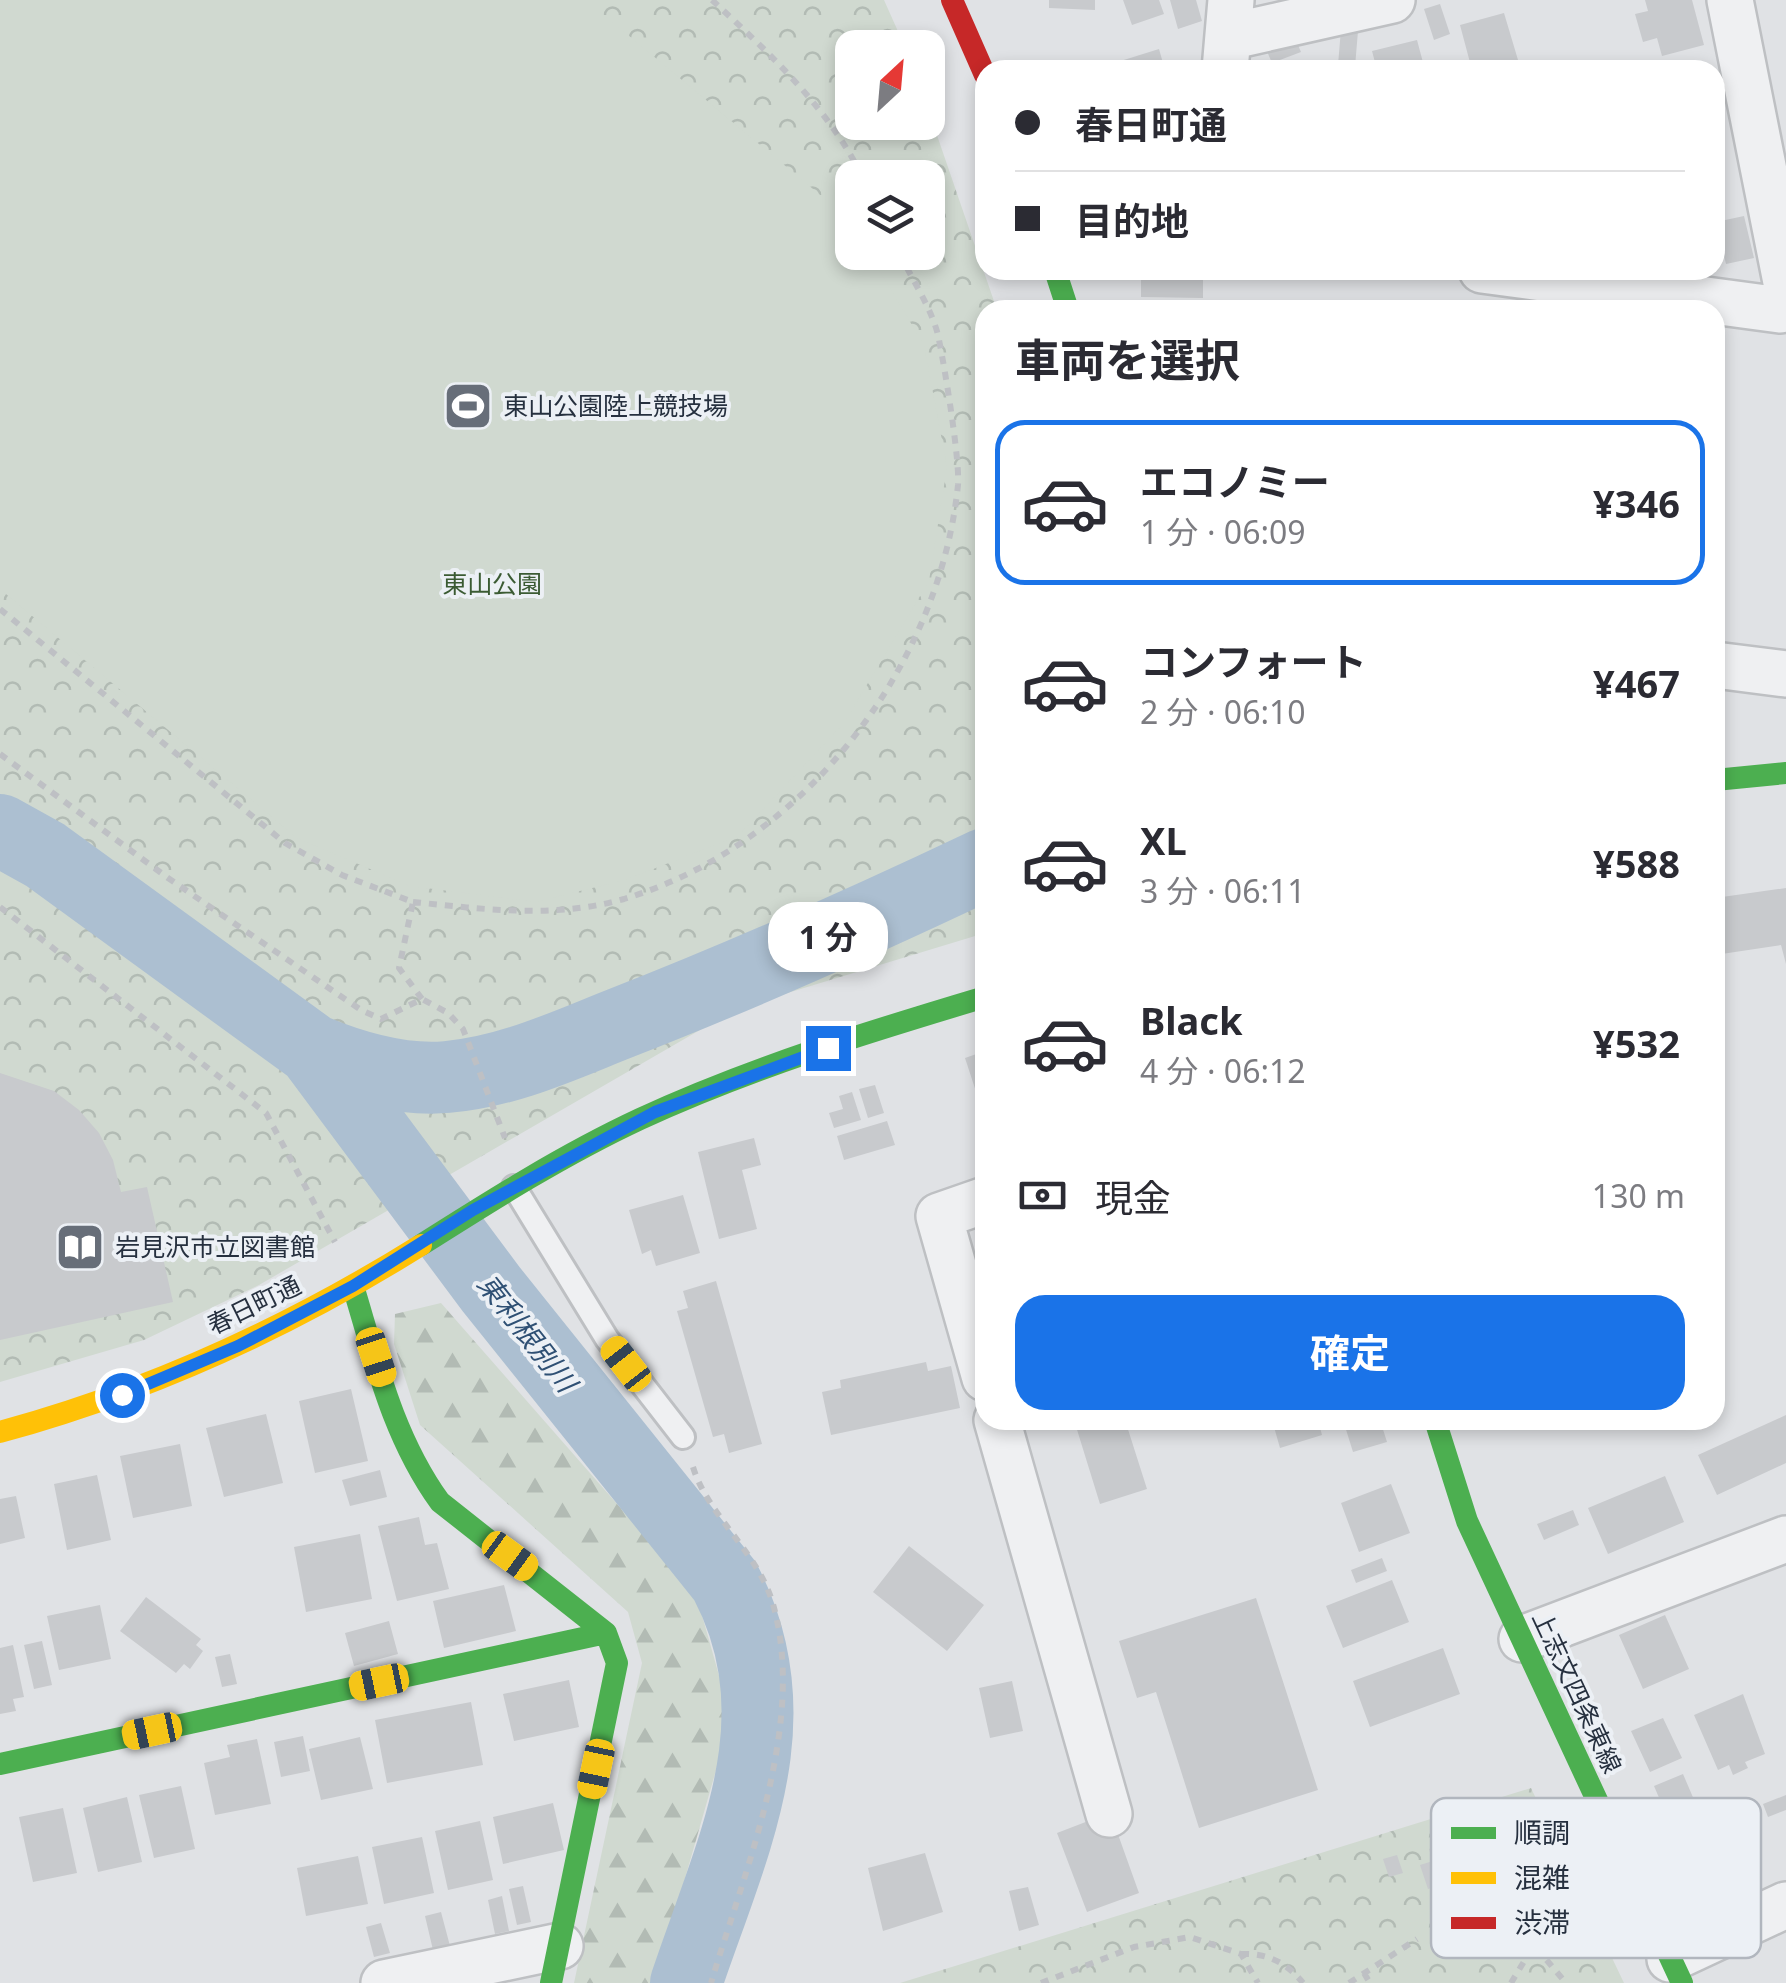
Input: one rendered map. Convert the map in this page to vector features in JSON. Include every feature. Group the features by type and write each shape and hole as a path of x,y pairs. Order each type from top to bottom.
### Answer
{"street":[{"path":"952,0 978,60"},
{"path":"1228,36 1392,0"},
{"path":"1590,280 1785,298 1730,0"},
{"path":"1725,666 1786,674"},
{"path":"1725,779 1786,773"},
{"name":"春日町通","path":"0,1432 122,1395 238,1346 353,1286 473,1210 655,1112 755,1072 975,999"},
{"path":"975,1203 939,1216 975,1343"},
{"path":"353,1286 397,1424 421,1480 440,1502 606,1633 618,1663 555,1964 384,1983"},
{"path":"1000,1430 1109,1814"},
{"name":"上志文四条東線","path":"1438,1430 1467,1521 1596,1798"},
{"path":"1522,1639 1786,1539"},
{"path":"0,1764 606,1633"},
{"path":"1761,1920 1786,1905"},
{"path":"1676,1971 1698,1958"}],"lane":[{"path":"514,1187 607,1339 683,1437"}],"path":[{"path":"712,0 780,64 855,160"},
{"path":"0,609 284,843 342,875 413,902 552,912 622,899 686,875 744,844 812,786 896,676 929,598 958,482 937,332 908,270"},
{"path":"0,754 168,878 361,1010 381,1019 422,999"},
{"path":"413,902 399,968 422,999 463,1029 503,1128"},
{"path":"0,907 266,1114 340,1253"},
{"path":"683,1437 698,1486 735,1532 773,1603 783,1686 756,1844 711,1983"},
{"path":"1041,1983 1134,1947 1190,1936 1241,1954 1261,1953 1278,1960 1303,1983"},
{"path":"1349,1983 1417,1939"},
{"path":"1241,1954 1258,1983"},
{"path":"1511,1983 1526,1958"},
{"path":"1545,1958 1566,1983"},
{"path":"1364,1973 1370,1983"}],"green space":[{"name":"東山公園陸上競技場","path":"0,0 884,0 897,30 835,30 835,140 939,140 975,246 975,280 987,280 994,300 975,300 975,936 738,1008 259,1285 144,1340 0,1382"},
{"name":"東山公園陸上競技場","path":"0,0 586,0 835,207 835,270 879,270 924,345 947,467 929,581 844,723 738,836 625,880 535,902 410,886 297,838 0,589"},
{"path":"441,1303 696,1594 731,1718 655,1983 574,1983 642,1663 628,1612 420,1425 394,1344 395,1314"},
{"path":"1531,1788 1536,1798 1499,1798"},
{"path":"1431,1819 1431,1958 1612,1958 1624,1983 900,1983"}],"building":[{"path":"1049,0 1095,0 1095,10 1049,8"},
{"path":"1123,0 1159,0 1164,14 1132,25"},
{"path":"1170,0 1196,0 1202,21 1178,29"},
{"path":"1645,0 1692,0 1704,45 1662,56 1657,38 1643,42 1635,14 1648,11"},
{"path":"1440,4 1450,34 1434,40 1424,9"},
{"path":"1504,13 1518,60 1469,60 1460,25"},
{"path":"1341,29 1358,31 1356,60 1338,60"},
{"path":"1295,38 1301,52 1271,60 1266,49"},
{"path":"1417,40 1422,60 1374,60 1372,51"},
{"path":"1159,49 1162,60 1124,60"},
{"path":"1744,216 1754,258 1726,264 1725,220"},
{"path":"1141,280 1203,280 1203,298 1141,297"},
{"path":"1786,888 1786,964 1781,945 1725,953 1725,897"},
{"path":"975,1054 975,1089 965,1058"},
{"name":"岩見沢市立図書館","path":"0,1073 54,1091 79,1110 99,1133 113,1160 121,1192 147,1187 173,1302 0,1340"},
{"path":"875,1085 884,1113 868,1118 859,1089"},
{"path":"852,1092 861,1120 834,1128 829,1113 843,1109 839,1096"},
{"path":"887,1121 895,1145 844,1160 837,1136"},
{"path":"754,1138 761,1165 742,1170 757,1229 719,1239 698,1152"},
{"path":"683,1195 700,1253 656,1266 651,1250 642,1254 629,1210"},
{"path":"716,1281 762,1444 729,1453 724,1434 713,1437 677,1311 688,1308 683,1291"},
{"path":"926,1362 928,1371 951,1366 960,1408 831,1435 822,1392 841,1388 840,1380"},
{"path":"351,1389 368,1461 315,1473 299,1401"},
{"path":"266,1414 283,1483 224,1497 206,1428"},
{"path":"1786,1415 1786,1463 1717,1495 1698,1455"},
{"path":"1077,1430 1128,1430 1147,1489 1100,1504"},
{"path":"1275,1430 1321,1430 1322,1435 1280,1448"},
{"path":"1346,1430 1383,1430 1387,1442 1353,1452"},
{"path":"180,1444 192,1506 133,1518 120,1456"},
{"path":"380,1470 387,1497 350,1506 342,1480"},
{"path":"97,1475 111,1540 67,1550 54,1484"},
{"path":"1665,1476 1684,1522 1608,1554 1588,1508"},
{"path":"1391,1484 1410,1533 1359,1552 1341,1503"},
{"path":"16,1496 25,1538 0,1544 0,1499"},
{"path":"1573,1510 1579,1525 1544,1540 1537,1524"},
{"path":"419,1517 425,1545 437,1543 449,1589 397,1601 378,1526"},
{"path":"360,1534 372,1599 306,1612 294,1547"},
{"path":"909,1546 984,1605 947,1651 873,1592"},
{"path":"1382,1558 1387,1571 1356,1583 1351,1570"},
{"path":"1392,1580 1409,1622 1343,1648 1326,1606"},
{"path":"504,1585 516,1631 444,1648 433,1601"},
{"path":"146,1597 201,1639 196,1645 203,1651 190,1669 184,1664 176,1673 120,1631"},
{"path":"1256,1598 1318,1790 1199,1828 1156,1692 1137,1698 1119,1641"},
{"path":"100,1605 111,1659 59,1670 47,1616"},
{"path":"1665,1615 1689,1669 1643,1689 1619,1635"},
{"path":"389,1621 398,1654 354,1666 345,1633"},
{"path":"42,1641 52,1685 34,1689 24,1645"},
{"path":"13,1645 24,1697 13,1699 16,1711 0,1714 0,1648"},
{"path":"1443,1648 1460,1694 1370,1727 1353,1681"},
{"path":"230,1654 237,1684 222,1687 215,1657"},
{"path":"569,1680 579,1727 514,1741 503,1694"},
{"path":"1012,1681 1023,1731 990,1738 979,1688"},
{"path":"1743,1694 1765,1754 1745,1762 1748,1768 1733,1775 1729,1765 1718,1770 1694,1715"},
{"path":"471,1702 483,1765 387,1783 375,1720"},
{"path":"1663,1718 1682,1758 1650,1772 1631,1731"},
{"path":"303,1736 310,1771 281,1777 274,1742"},
{"path":"360,1737 373,1789 321,1800 309,1749"},
{"path":"257,1739 271,1804 215,1815 204,1763 230,1757 227,1745"},
{"path":"1683,1774 1693,1798 1659,1798 1654,1786"},
{"path":"181,1786 195,1849 154,1858 139,1795"},
{"path":"1786,1795 1786,1810 1768,1817 1763,1804"},
{"path":"127,1797 142,1862 98,1872 83,1808"},
{"path":"553,1803 564,1850 503,1864 493,1817"},
{"path":"63,1808 77,1873 33,1882 19,1817"},
{"path":"1096,1818 1115,1826 1139,1893 1087,1912 1057,1833"},
{"path":"480,1821 493,1880 448,1890 435,1831"},
{"path":"422,1837 434,1893 384,1904 372,1847"},
{"path":"925,1853 943,1912 883,1931 868,1868"},
{"path":"1397,1855 1403,1873 1389,1877 1383,1859"},
{"path":"358,1856 368,1904 306,1916 297,1868"},
{"path":"1431,1862 1431,1888 1428,1889 1420,1865"},
{"path":"523,1886 531,1922 517,1925 509,1889"},
{"path":"1028,1887 1039,1925 1019,1931 1009,1891"},
{"path":"502,1896 509,1931 495,1934 488,1900"},
{"path":"441,1912 450,1946 433,1950 425,1916"},
{"path":"381,1923 390,1953 374,1957 366,1927"}],"waterway":[{"name":"東利根別川","path":"0,830 45,855 313,1050 491,1289 725,1581 746,1633 756,1683 757,1733 738,1832 686,1983"},
{"path":"313,1050 362,1067 413,1077 447,1077 514,1064 759,967 975,869"}],"traffic: fast":[{"path":"1058,280 1065,300"},
{"path":"1725,779 1786,773"},
{"path":"421,1245 556,1163 682,1101 810,1052 975,1000"},
{"path":"353,1286 398,1425 440,1502 606,1633 617,1663 551,1983"},
{"path":"1438,1430 1467,1521 1596,1798"},
{"path":"0,1764 606,1633"},
{"path":"1670,1958 1682,1983"}],"traffic: slow":[{"path":"0,1432 111,1397 217,1354 320,1303 421,1245"}],"traffic: jam":[{"path":"952,0 978,60"}],"place":[{"name":"東山公園陸上競技場","path":"468,406"},
{"name":"岩見沢市立図書館","path":"80,1247"}],"route":[{"path":"122,1395 238,1346 353,1286 473,1210 655,1112 828,1048"}],"park label":[{"name":"東山公園","path":"492,584"}]}
